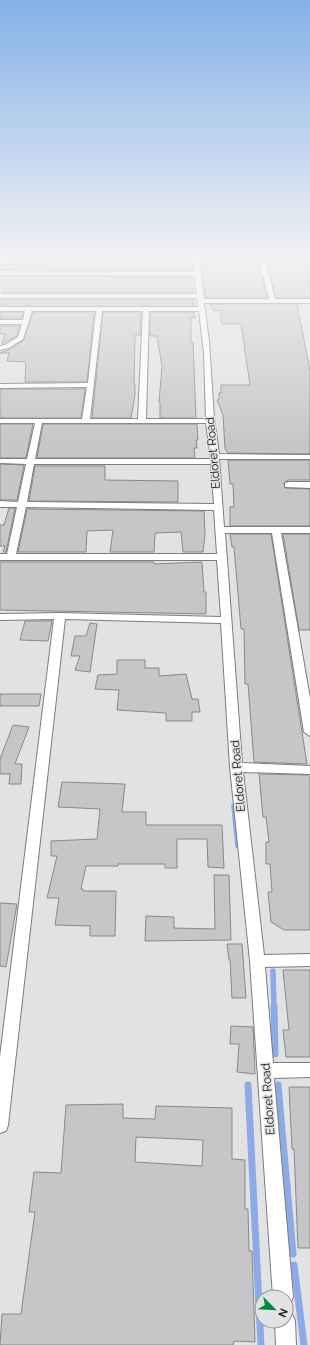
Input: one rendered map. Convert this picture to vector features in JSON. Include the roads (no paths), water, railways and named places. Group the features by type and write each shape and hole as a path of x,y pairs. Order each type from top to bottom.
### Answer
{"street":[{"path":"0,348 13,344 21,338 26,319"},
{"path":"86,420 98,319"},
{"path":"142,421 146,319"},
{"name":"Eldoret Road","path":"202,319 207,352 210,421 215,459 236,767 257,962 282,1289"},
{"path":"0,322 25,322"},
{"path":"0,386 91,385"},
{"path":"0,421 210,421"},
{"path":"11,558 39,421"},
{"path":"0,461 310,457"},
{"path":"288,484 310,484"},
{"path":"0,504 218,507"},
{"path":"219,530 310,530"},
{"path":"276,530 310,732"},
{"path":"0,557 221,557"},
{"path":"0,617 60,616 226,620"},
{"path":"0,1126 60,616"},
{"path":"236,767 310,770"},
{"path":"257,962 310,960"},
{"path":"266,1071 310,1070"},
{"path":"285,1329 286,1345"}],"waterway":[{"path":"234,806 238,846"},
{"path":"273,971 274,1007"},
{"path":"274,1006 275,1054"},
{"path":"248,1085 261,1345"},
{"path":"278,1085 293,1254"},
{"path":"294,1265 304,1345"}]}
